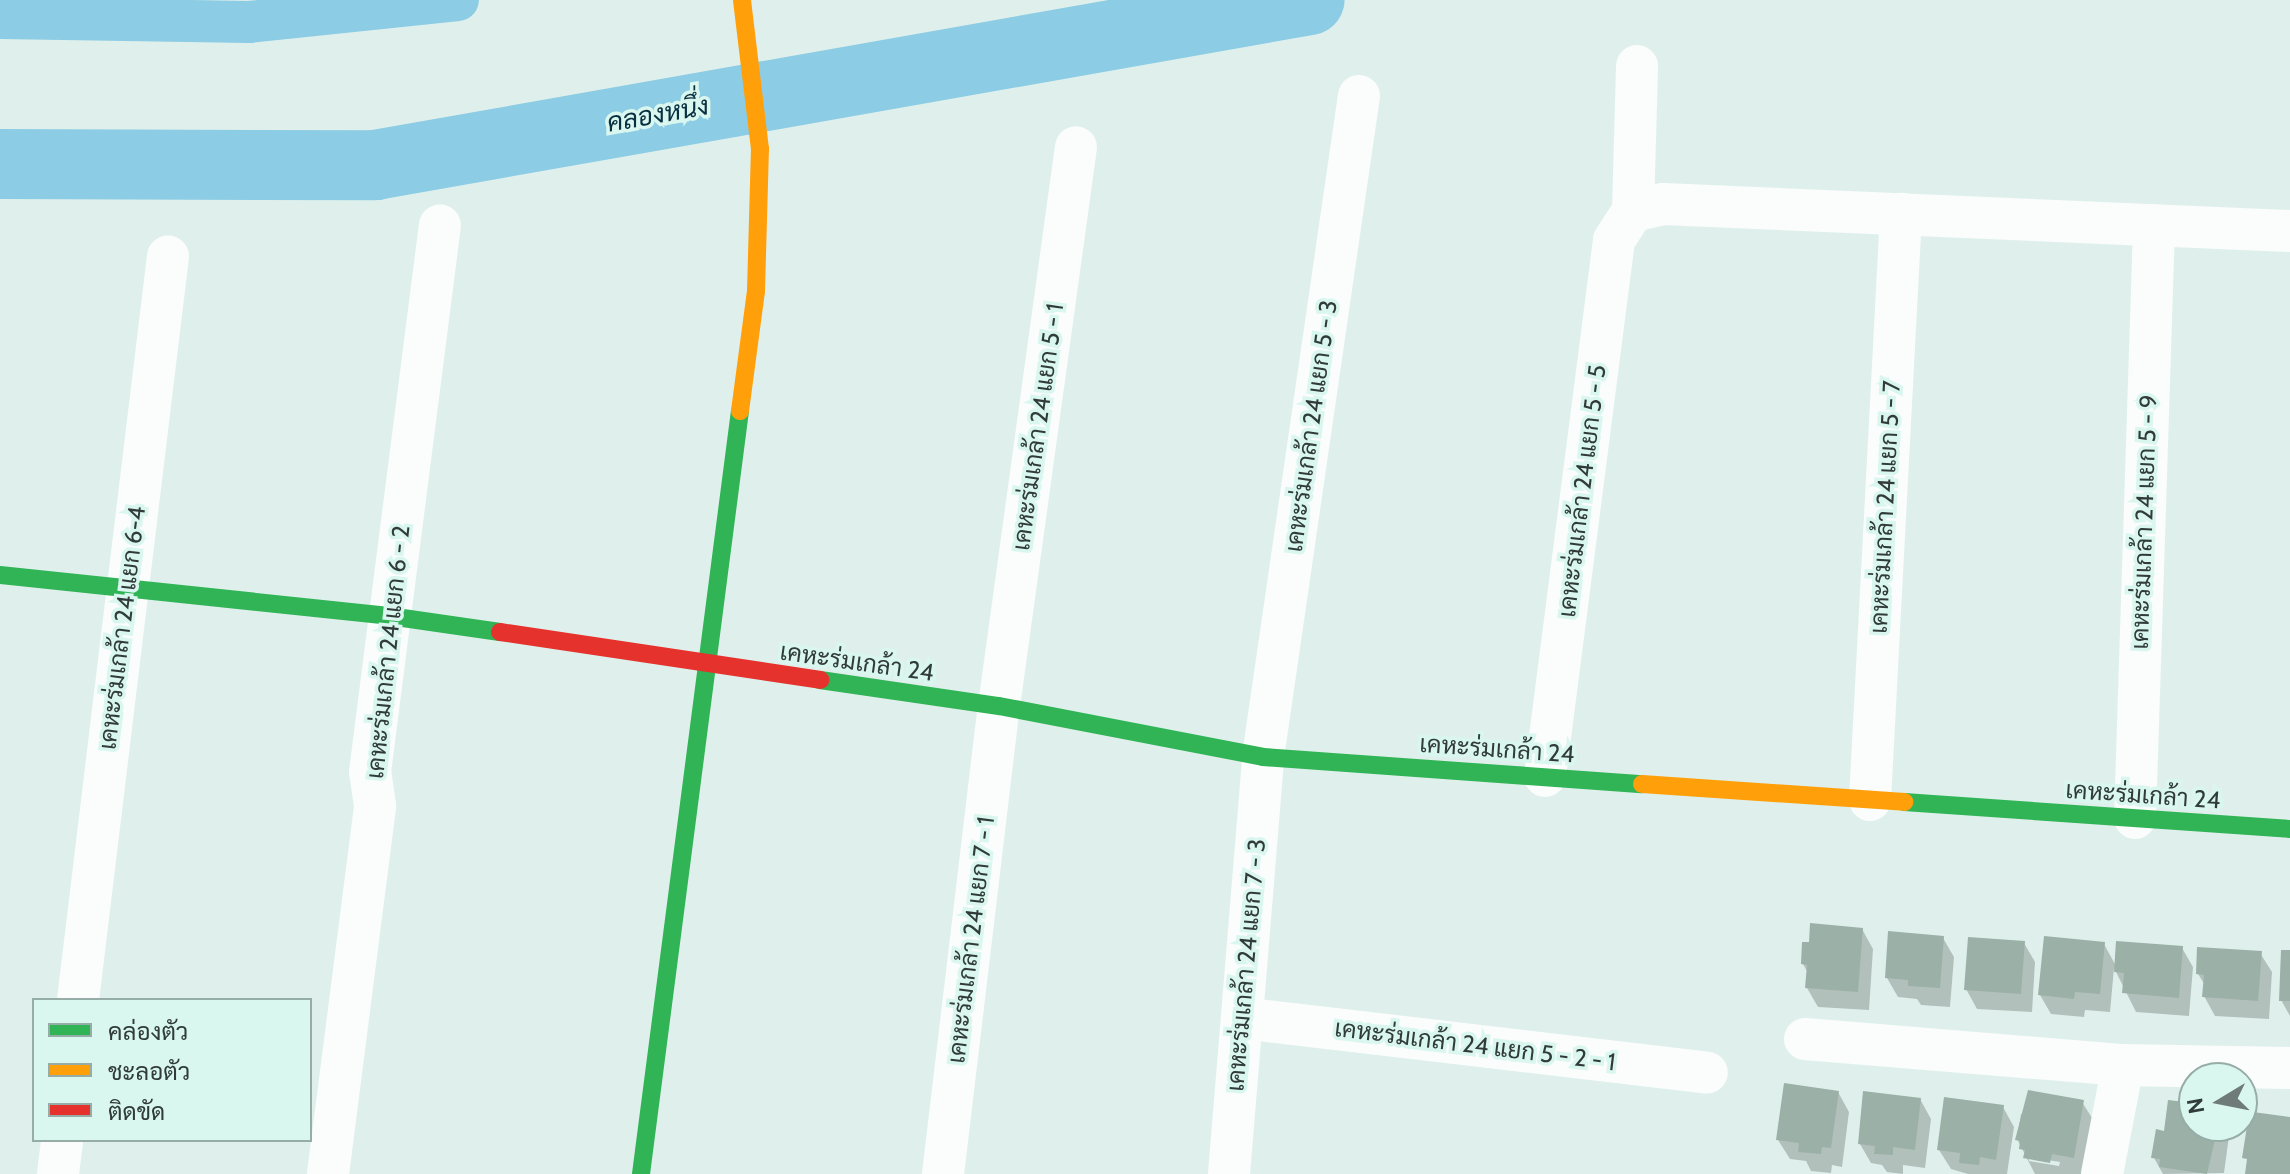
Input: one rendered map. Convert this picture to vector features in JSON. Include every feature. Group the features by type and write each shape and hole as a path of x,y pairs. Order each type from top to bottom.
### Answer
{"street":[{"path":"641,1174 756,291 760,149 742,0"},
{"path":"1637,66 1633,211 1663,204 2290,231"},
{"name":"เคหะร่มเกล้า 24 แยก 5 - 3","path":"1263,757 1359,96"},
{"name":"เคหะร่มเกล้า 24 แยก 5 - 1","path":"999,706 1076,147"},
{"name":"เคหะร่มเกล้า 24 แยก 5 - 5","path":"1545,776 1614,240 1633,211"},
{"name":"เคหะร่มเกล้า 24 แยก 5 - 7","path":"1870,800 1901,214"},
{"name":"เคหะร่มเกล้า 24 แยก 6 - 2","path":"328,1174 375,806 370,772 440,225"},
{"name":"เคหะร่มเกล้า 24 แยก 5 - 9","path":"2135,818 2154,225"},
{"name":"เคหะร่มเกล้า 24 แยก 6-4","path":"78,998 168,256"},
{"name":"เคหะร่มเกล้า 24","path":"0,575 389,616 999,706 1263,757 2290,829"},
{"name":"เคหะร่มเกล้า 24 แยก 7 - 1","path":"943,1174 999,706"},
{"name":"เคหะร่มเกล้า 24 แยก 7 - 3","path":"1229,1174 1263,757"},
{"name":"เคหะร่มเกล้า 24 แยก 5 - 2 - 1","path":"1242,1018 1707,1073"},
{"path":"1805,1039 2123,1065 2290,1068"},
{"path":"2102,1174 2123,1065"},
{"path":"58,1174 62,1142"}],"building":[{"path":"1810,923 1863,928 1858,992 1805,988 1807,965 1801,964 1802,942 1809,942"},
{"path":"1888,931 1944,936 1940,988 1908,986 1908,980 1885,978"},
{"path":"2044,936 2105,942 2100,994 2075,992 2074,999 2038,995"},
{"path":"1968,937 2025,941 2021,994 1964,990"},
{"path":"2116,941 2183,946 2179,998 2122,993 2124,973 2114,972"},
{"path":"2197,947 2262,951 2258,1001 2202,997 2204,975 2196,974"},
{"path":"2281,950 2290,950 2290,1001 2279,1001"},
{"path":"1784,1083 1839,1091 1831,1148 1822,1147 1821,1154 1798,1152 1799,1143 1776,1140"},
{"path":"2028,1090 2084,1100 2074,1158 2052,1154 2050,1163 2023,1158 2025,1150 2019,1149 2020,1141 2015,1140"},
{"path":"1863,1091 1921,1098 1915,1150 1893,1147 1893,1155 1874,1154 1875,1146 1858,1144"},
{"path":"1944,1097 2004,1105 1996,1160 1980,1157 1979,1165 1959,1163 1960,1153 1937,1150"},
{"path":"2168,1100 2178,1101 2178,1142 2214,1142 2207,1174 2159,1167 2160,1159 2151,1158 2156,1129 2164,1131"},
{"path":"2258,1113 2290,1117 2290,1174 2245,1174 2247,1159 2242,1158 2245,1142 2258,1142"}],"waterway":[{"path":"0,18 249,22 458,0"},
{"name":"คลองหนึ่ง","path":"0,164 375,165 1310,0"}],"traffic: fast":[{"path":"641,1174 740,411"},
{"path":"0,575 389,616 500,632"},
{"path":"820,680 999,706 1263,757 1642,784"},
{"path":"1904,802 2290,829"}],"traffic: slow":[{"path":"740,411 756,291 760,149 742,0"},
{"path":"1642,784 1904,802"}],"traffic: jam":[{"path":"500,632 820,680"}]}
